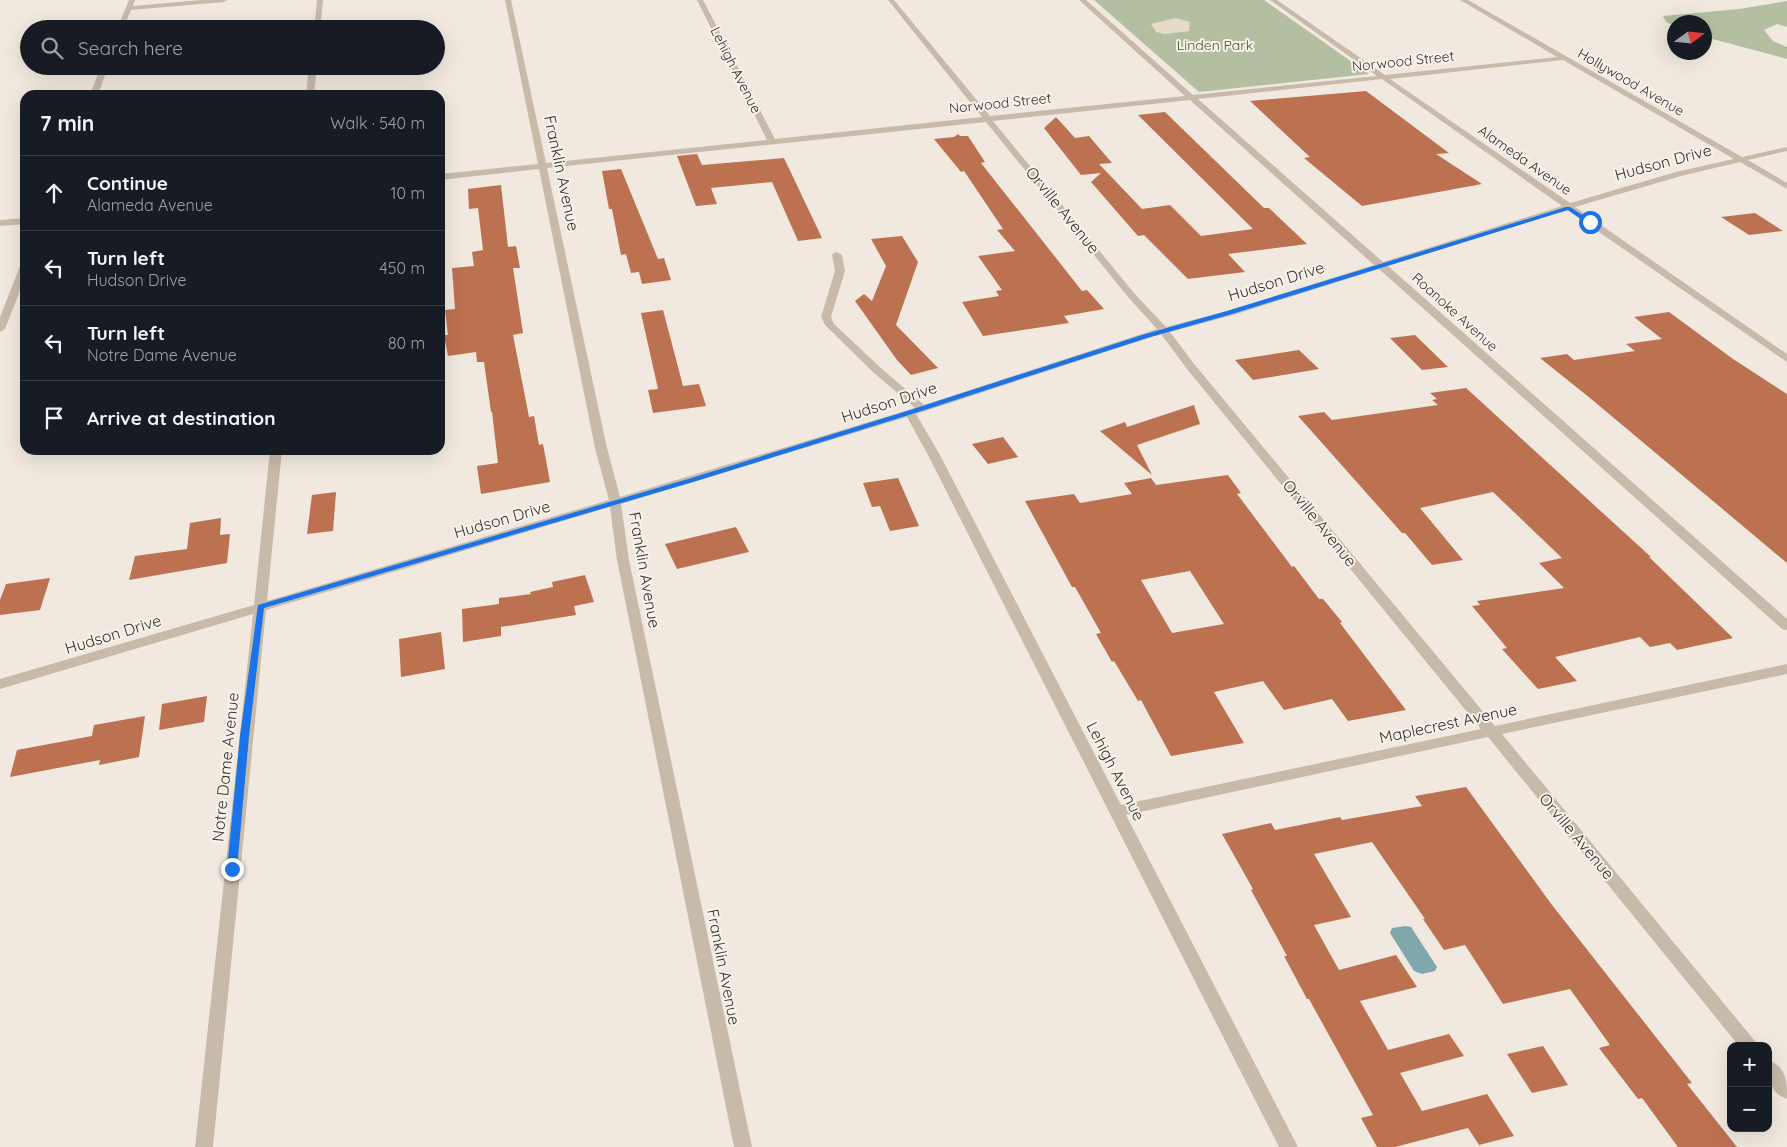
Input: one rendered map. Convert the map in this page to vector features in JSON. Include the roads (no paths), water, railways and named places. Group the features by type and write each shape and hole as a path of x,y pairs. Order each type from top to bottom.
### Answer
{"street":[{"path":"124,20 132,0"},
{"path":"129,8 224,0"},
{"path":"318,20 320,0"},
{"name":"Franklin Avenue","path":"508,0 601,448 614,502 625,570 743,1147"},
{"name":"Lehigh Avenue","path":"700,0 772,141"},
{"name":"Orville Avenue","path":"890,0 1131,295 1164,331 1191,367 1490,733 1747,1042"},
{"name":"Roanoke Avenue","path":"1082,0 1787,626"},
{"name":"Alameda Avenue","path":"1272,0 1787,359"},
{"name":"Hollywood Avenue","path":"1463,0 1787,186"},
{"name":"Norwood Street","path":"445,176 1564,58"},
{"path":"96,90 102,75"},
{"path":"311,90 312,75"},
{"name":"Hudson Drive","path":"0,684 917,411 1164,331 1230,313 1626,189 1740,159 1787,149"},
{"path":"0,223 20,221"},
{"path":"837,255 840,271 826,317 830,325 917,411"},
{"path":"0,329 20,279"},
{"name":"Lehigh Avenue","path":"917,411 934,455 1288,1147"},
{"name":"Notre Dame Avenue","path":"204,1147 275,455"},
{"name":"Maplecrest Avenue","path":"1116,811 1217,788 1490,733 1787,669"},
{"path":"1772,1073 1787,1091"}],"water":[{"path":"1411,927 1437,967 1435,971 1422,974 1414,971 1390,933 1392,928"}],"park label":[{"name":"Linden Park","path":"1215,45"}]}
